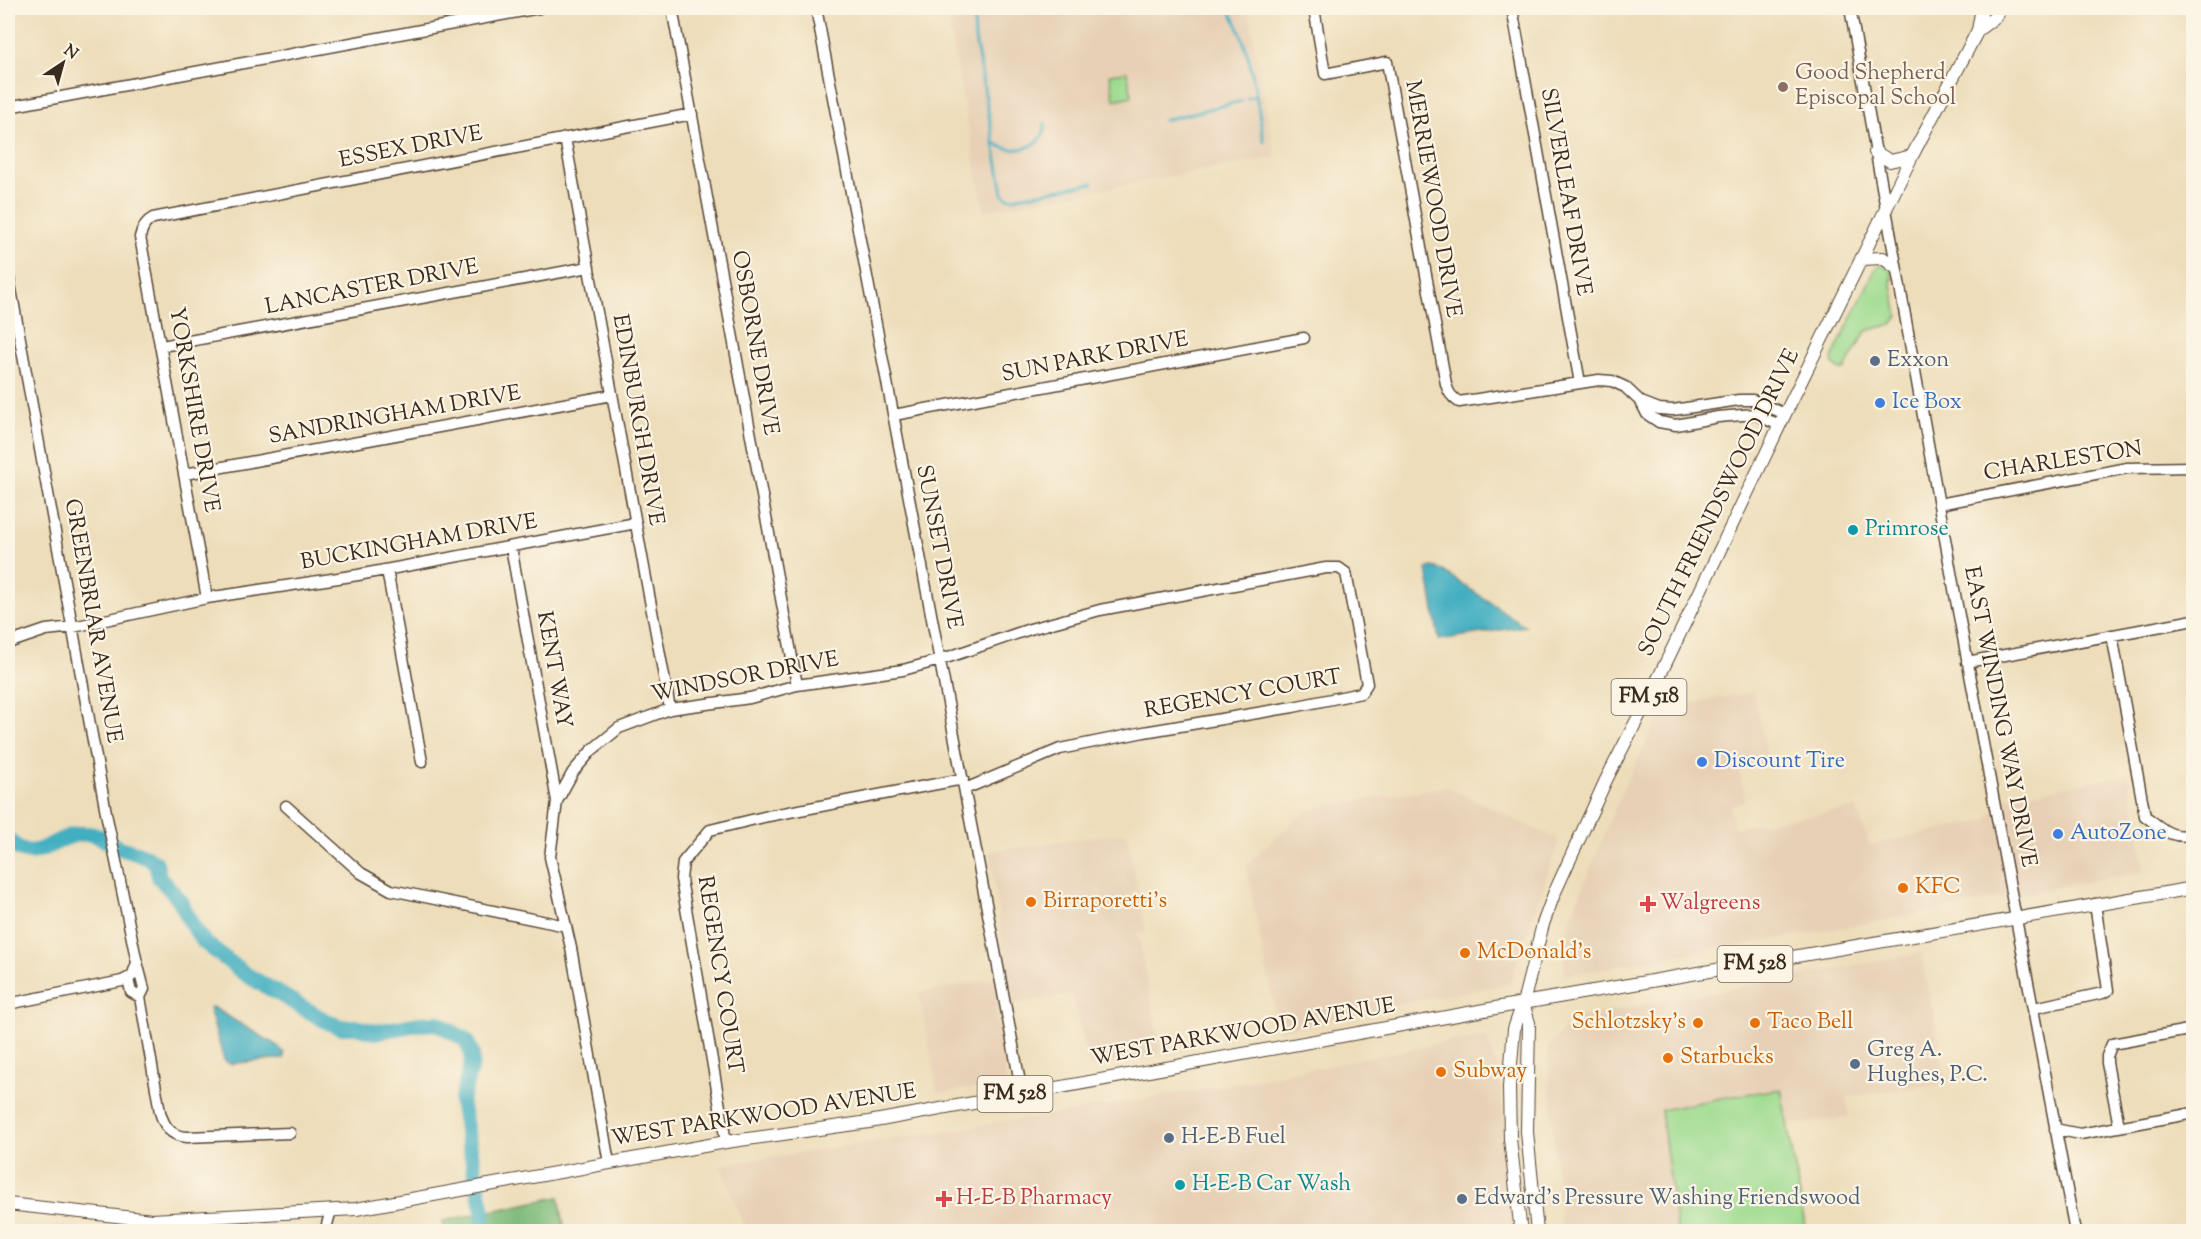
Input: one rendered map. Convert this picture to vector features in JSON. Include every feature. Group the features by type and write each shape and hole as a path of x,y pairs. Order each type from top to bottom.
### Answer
{"main road":[{"name":"SOUTH FRIENDSWOOD DRIVE","path":"1521,1232 1510,1140 1509,1087 1514,1029 1543,924 1572,853 1659,678 1779,425 1912,156 1978,30 1982,8"},
{"name":"SOUTH FRIENDSWOOD DRIVE","path":"1978,30 1995,17 2000,8"},
{"path":"1875,152 1890,160 1912,156"},
{"path":"1861,259 1883,258 1896,267"},
{"name":"FM 528","path":"1523,1003 2193,888"},
{"name":"SOUTH FRIENDSWOOD DRIVE","path":"1523,1003 1529,1023 1527,1132 1537,1232"},
{"name":"WEST PARKWOOD AVENUE","path":"8,1204 152,1220 356,1209 726,1142 869,1122 1523,1003"}],"street":[{"path":"8,106 538,8"},
{"name":"OSBORNE DRIVE","path":"672,8 797,685"},
{"name":"SUNSET DRIVE","path":"816,8 1022,1093"},
{"name":"MERRIEWOOD DRIVE","path":"1314,8 1325,74 1387,62 1448,392 1459,402 1580,383"},
{"name":"SILVERLEAF DRIVE","path":"1512,8 1580,383"},
{"name":"EAST WINDING WAY DRIVE","path":"1850,8 1967,662 2075,1232"},
{"name":"ESSEX DRIVE","path":"142,228 147,221 153,218 692,114"},
{"name":"EDINBURGH DRIVE","path":"565,138 670,709"},
{"name":"YORKSHIRE DRIVE","path":"142,228 140,237 207,598"},
{"name":"LANCASTER DRIVE","path":"162,346 589,267"},
{"name":"GREENBRIAR AVENUE","path":"8,273 107,818 136,958 136,968 130,978"},
{"name":"SUN PARK DRIVE","path":"894,415 1304,338"},
{"path":"1580,383 1599,380 1612,381 1625,387 1641,402 1647,414 1659,422 1676,425 1718,417 1755,414 1779,425"},
{"name":"SANDRINGHAM DRIVE","path":"185,474 612,395"},
{"path":"1641,402 1659,409 1673,410 1753,400 1785,414"},
{"path":"1716,403 1718,417"},
{"name":"CHARLESTON","path":"1939,504 2127,468 2193,467"},
{"name":"BUCKINGHAM DRIVE","path":"8,643 46,630 73,627 207,598 387,570 636,523"},
{"name":"KENT WAY","path":"511,547 557,801"},
{"name":"REGENCY COURT","path":"726,1142 681,879 683,862 710,830 768,816 964,784 1060,749 1144,732 1293,708 1361,693 1367,684 1346,573 1339,568 1326,568 1297,574"},
{"path":"387,570 422,762"},
{"name":"WINDSOR DRIVE","path":"609,1163 566,926 550,857 557,801 573,772 592,750 620,728 670,709 750,698 797,685 903,670 940,660 1030,629 1100,610 1297,574"},
{"path":"1967,662 2193,620"},
{"path":"2112,635 2145,816 2172,835 2181,837 2193,834"},
{"path":"286,806 361,873 391,890 566,926"},
{"path":"2034,1008 2108,990 2095,904"},
{"path":"136,958 144,988 140,997 160,1112 169,1131 186,1137 290,1133"},
{"path":"8,1004 130,978 131,992 140,997"},
{"path":"2119,1126 2107,1063 2112,1044 2193,1029"},
{"path":"2055,1129 2080,1134 2193,1113"},
{"path":"2059,1149 2080,1134"},
{"path":"325,1232 331,1210"}],"shaded area":[{"path":"946,8 1248,8 1275,157 984,211"},
{"path":"1754,692 1768,761 1739,769 1745,801 1730,806 1734,828 1856,808 1870,845 1986,820 2004,798 2128,775 2145,871 1880,921 1564,975 1564,949 1571,916 1619,798 1663,708"},
{"path":"1447,787 1559,840 1510,984 1424,999 1279,1031 1246,866 1308,809"},
{"path":"1126,832 1146,933 1138,934 1161,1053 1089,1066 1072,994 995,1007 1007,1085 938,1093 919,993 1007,977 990,852"},
{"path":"1921,953 1947,1083 1847,1097 1849,1117 1787,1126 1781,1089 1662,1110 1677,1231 1561,1231 1547,1048 1574,1018"},
{"path":"1487,1039 1499,1071 1515,1231 746,1231 721,1165 1056,1114 1223,1086 1458,1040"}],"green space":[{"path":"1127,72 1132,96 1114,100 1110,74"},
{"path":"1882,264 1890,269 1898,316 1892,324 1866,331 1844,370 1840,370 1833,364 1832,358 1876,268"},
{"path":"1781,1089 1806,1231 1677,1231 1661,1110"},
{"path":"559,1197 565,1231 444,1231 443,1221"}],"water":[{"path":"1432,567 1440,569 1525,626 1439,640 1427,569"},
{"path":"212,1007 278,1046 284,1053 284,1058 230,1064 224,1060 209,1008"}],"waterway":[{"path":"977,8 974,21 975,39 1003,193 1006,197 1013,198 1093,183"},
{"path":"1228,8 1243,38 1248,55 1264,142"},
{"path":"1247,99 1256,95"},
{"path":"1164,120 1242,101"},
{"path":"995,143 1010,149 1035,144 1044,132 1045,123"},
{"path":"8,839 17,848 34,851 69,836 86,834 98,836 117,847 144,856 156,863 159,877 179,899 192,925 204,942 245,974 326,1021 341,1027 356,1027 376,1032 437,1023 466,1040 472,1054 472,1063 461,1102 483,1212 484,1232"}],"place":[{"name":"Good Shepherd Episcopal School","path":"1783,87"},
{"name":"Exxon","path":"1875,361"},
{"name":"Ice Box","path":"1880,403"},
{"name":"Primrose","path":"1853,530"},
{"name":"Discount Tire","path":"1702,762"},
{"name":"AutoZone","path":"2058,834"},
{"name":"KFC","path":"1903,888"},
{"name":"Birraporetti's","path":"1031,902"},
{"name":"Walgreens","path":"1648,904"},
{"name":"McDonald's","path":"1465,953"},
{"name":"Schlotzsky's","path":"1698,1023"},
{"name":"Taco Bell","path":"1755,1023"},
{"name":"Starbucks","path":"1668,1058"},
{"name":"Greg A. Hughes, P.C.","path":"1855,1064"},
{"name":"Subway","path":"1441,1072"},
{"name":"H-E-B Fuel","path":"1169,1138"},
{"name":"H-E-B Car Wash","path":"1180,1185"},
{"name":"H-E-B Pharmacy","path":"944,1199"},
{"name":"Edward’s Pressure Washing Friendswood","path":"1462,1199"}]}
